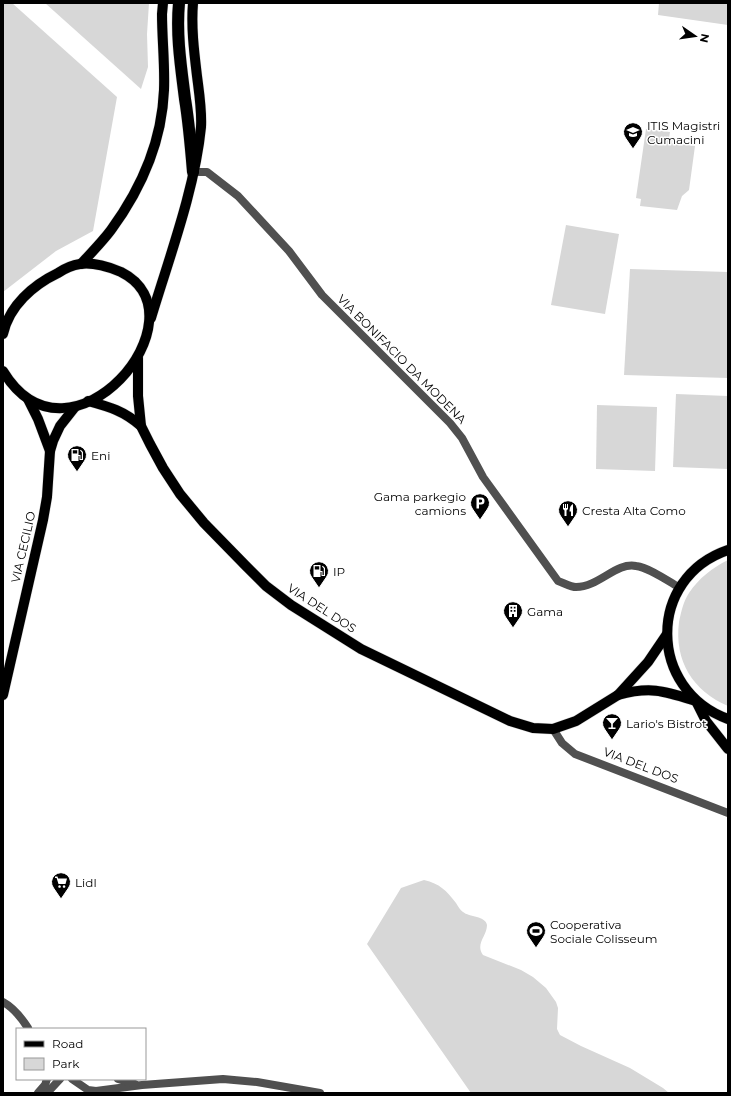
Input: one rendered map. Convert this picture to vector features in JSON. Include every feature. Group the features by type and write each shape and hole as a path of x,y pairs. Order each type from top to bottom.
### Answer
{"highway":[{"path":"178,3 180,55 193,172"}],"main road":[{"path":"81,264 110,230 128,205 151,156 158,134 164,90 162,40 163,3"},
{"path":"150,324 186,200 193,172 201,126 200,96 192,33 193,3"},
{"name":"VIA CECILIO","path":"3,334 7,314 35,286 62,270 81,264 113,268 127,275 140,286 145,295 148,306 150,324 143,348 138,358 120,381 104,393 75,407 52,408 28,399 8,380 3,371"},
{"name":"VIA DEL DOS","path":"138,358 138,396 141,426 163,468 180,494 204,523 266,586 291,605 361,649 510,722 534,728 553,729 576,721 618,695 632,691 650,690 664,692 696,701"},
{"name":"VIA CECILIO","path":"28,399 38,419 50,451"},
{"name":"VIA DEL DOS","path":"88,401 124,413 141,426"},
{"name":"VIA CECILIO","path":"3,695 43,520 47,497 50,451 60,426 75,407"},
{"path":"728,550 699,566 680,588 671,610 667,634 669,652 673,666 681,683 696,701 706,721 728,749"},
{"name":"VIA DEL DOS","path":"618,695 648,662 667,634"},
{"path":"696,701 710,711 728,719"}],"street":[{"name":"VIA BONIFACIO DA MODENA","path":"193,172 207,172 238,196 289,251 322,295 450,423 462,438 483,477 558,581 576,587 595,583 613,572 627,566 636,566 680,588"},
{"name":"VIA DEL DOS","path":"553,729 562,743 575,754 728,813"},
{"path":"3,1002 22,1018 28,1028"},
{"path":"73,1080 88,1090 96,1091 142,1085 223,1079 256,1082 320,1093"},
{"path":"38,1093 45,1085 47,1080"},
{"path":"47,1093 59,1080"},
{"path":"121,1080 142,1085"}],"green space":[{"path":"3,3 12,3 117,97 93,231 56,251 3,292"},
{"path":"45,3 149,3 147,34 148,67 141,89"},
{"path":"659,3 728,3 728,25 658,15"},
{"path":"646,129 670,132 669,138 673,139 672,143 695,146 689,190 682,196 677,210 640,206 641,199 636,198"},
{"path":"566,225 619,234 605,314 551,305"},
{"path":"630,269 728,272 728,378 624,375"},
{"path":"676,394 728,396 728,469 673,467"},
{"path":"597,405 657,407 655,471 596,469"},
{"path":"728,560 728,706 705,692 688,673 683,662 678,636 681,611 689,593 706,574"},
{"path":"424,880 434,883 442,888 449,894 463,912 481,918 486,922 487,925 480,947 483,955 521,970 533,977 546,988 556,1002 558,1008 557,1029 560,1035 630,1068 669,1093 471,1093 367,944 401,888"}],"place":[{"name":"ITIS Magistri Cumacini","path":"633,149"},
{"name":"Eni","path":"77,472"},
{"name":"Gama parkegio camions","path":"480,520"},
{"name":"Cresta Alta Como","path":"568,527"},
{"name":"IP","path":"319,588"},
{"name":"Gama","path":"513,628"},
{"name":"Lario's Bistrot","path":"612,740"},
{"name":"Lidl","path":"61,899"},
{"name":"Cooperativa Sociale Colisseum","path":"536,948"}]}
